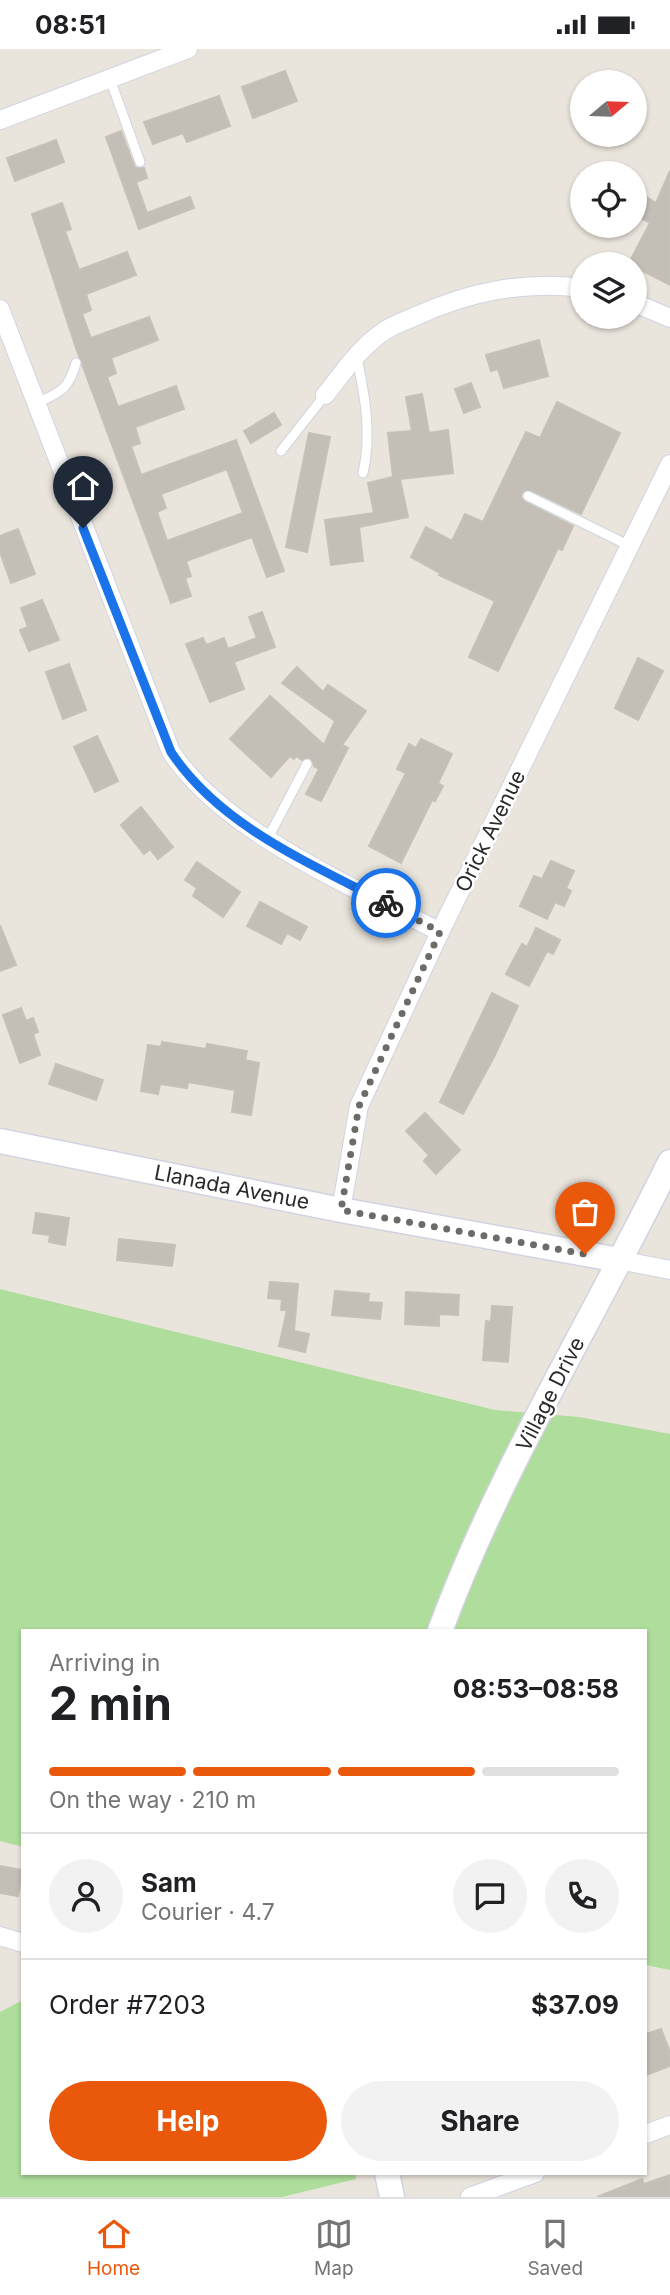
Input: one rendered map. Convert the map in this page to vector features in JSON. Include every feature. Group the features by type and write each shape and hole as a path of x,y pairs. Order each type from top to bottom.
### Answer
{"street":[{"path":"0,120 188,49"},
{"path":"325,395 356,355 384,330 433,308 506,286 547,284 570,287"},
{"path":"647,308 670,318"},
{"path":"0,309 171,752 180,767 214,800 267,840 440,932"},
{"name":"Orick Avenue","path":"341,1210 359,1106 440,932 670,464"},
{"name":"Llanada Avenue","path":"0,1141 341,1210 670,1270"},
{"name":"Village Drive","path":"441,1629 472,1552 670,1162"},
{"path":"0,1937 21,1942"},
{"path":"647,2134 670,2125"},
{"path":"387,2175 392,2197"},
{"path":"470,2197 530,2175"}],"lane":[{"path":"110,79 140,162"},
{"path":"356,355 367,406 369,447 363,473"},
{"path":"35,404 64,390 71,382 76,363"},
{"path":"281,451 325,395"},
{"path":"528,496 630,545"},
{"path":"267,840 307,764"}],"green space":[{"path":"0,1289 495,1410 579,1417 670,1434 670,1970 647,1965 647,1629 21,1629 21,1846 0,1841"},
{"path":"21,2001 21,2175 356,2175 356,2179 282,2197 0,2197 0,2012"}],"building":[{"path":"285,71 297,101 253,118 242,87"},
{"path":"219,96 230,126 187,142 183,133 153,144 144,122"},
{"path":"121,131 135,168 144,168 147,178 136,182 147,213 190,197 194,208 139,229 106,137"},
{"path":"56,140 64,162 15,181 7,158"},
{"path":"670,171 670,285 647,273 647,252 635,252 642,238 647,238 650,223 647,221 647,198 656,203"},
{"path":"62,203 71,229 65,231 79,270 127,252 136,275 86,294 91,310 82,314 91,338 149,317 158,340 111,358 116,373 107,377 118,407 176,386 184,409 135,427 140,443 131,446 141,475 236,440 284,571 267,577 252,537 186,561 191,576 185,578 191,596 171,603 76,348 32,214","holes":["227,469 243,513 167,541 157,512 166,508 161,494"]},
{"path":"539,340 548,376 504,388 498,369 491,371 486,355"},
{"path":"471,383 480,407 464,413 455,389"},
{"path":"422,394 429,433 448,430 453,473 400,479 408,517 359,527 363,561 331,565 325,520 374,513 368,483 393,477 388,433 412,431 406,397"},
{"path":"557,402 620,433 581,514 531,490 522,492 521,497 525,502 573,526 562,550 558,548 498,671 469,657 495,601 439,575 440,573 411,557 426,527 452,541 465,514 483,522 526,432 540,438"},
{"path":"274,413 281,425 251,443 244,431"},
{"path":"309,433 330,437 307,552 286,547"},
{"path":"18,529 35,574 11,583 0,552 0,536"},
{"path":"42,600 59,640 29,651 20,630 28,627 21,608"},
{"path":"262,612 275,647 234,662 244,689 210,702 186,644 203,638 206,645 224,638 228,649 257,638 249,617"},
{"path":"638,658 663,671 638,720 615,708"},
{"path":"69,664 86,710 63,719 46,672"},
{"path":"297,667 323,692 328,685 366,711 342,745 348,748 321,801 306,794 319,769 314,766 311,758 302,760 290,756 271,777 230,739 270,696 324,745 335,721 282,683"},
{"path":"97,736 118,781 95,792 74,747"},
{"path":"421,739 452,754 438,783 443,786 435,801 432,800 401,863 369,846 406,773 397,769 409,744 416,748"},
{"path":"141,807 173,847 158,859 150,849 144,854 121,825"},
{"path":"551,861 574,871 566,888 571,891 564,906 555,902 547,919 520,906 534,876 542,879"},
{"path":"197,862 240,892 223,917 193,896 197,888 185,880"},
{"path":"260,902 307,927 300,940 287,933 281,944 247,926"},
{"path":"0,925 16,965 0,971"},
{"path":"536,928 560,940 553,954 547,951 529,986 506,974 522,944 527,947"},
{"path":"492,993 518,1006 463,1114 440,1102"},
{"path":"21,1008 26,1021 33,1018 38,1032 33,1034 40,1055 20,1063 3,1015"},
{"path":"162,1042 206,1049 207,1044 247,1051 245,1060 259,1063 251,1115 232,1112 235,1090 188,1082 187,1088 160,1084 158,1094 141,1091 148,1045 161,1047"},
{"path":"56,1064 103,1080 96,1100 49,1084"},
{"path":"425,1113 460,1150 436,1174 424,1161 429,1155 406,1131"},
{"path":"36,1213 69,1218 65,1245 49,1242 50,1235 33,1233"},
{"path":"119,1239 175,1245 172,1266 117,1260"},
{"path":"270,1282 298,1284 294,1331 309,1334 305,1352 279,1346 287,1310 281,1310 282,1299 268,1298"},
{"path":"335,1291 369,1294 368,1302 382,1303 380,1319 332,1315"},
{"path":"406,1292 459,1295 458,1315 439,1314 439,1326 405,1324"},
{"path":"492,1306 512,1307 508,1362 483,1360 486,1321 491,1322"},
{"path":"0,1866 21,1870 18,1896 0,1893"},
{"path":"661,2029 670,2052 670,2066 647,2075 647,2034"},
{"path":"670,2175 670,2197 597,2197 642,2179 644,2184"}],"way so far":[{"path":"386,903 440,932 359,1106 341,1210 585,1254"}],"route":[{"path":"83,528 171,752 180,767 214,800 267,840 386,903"}]}
